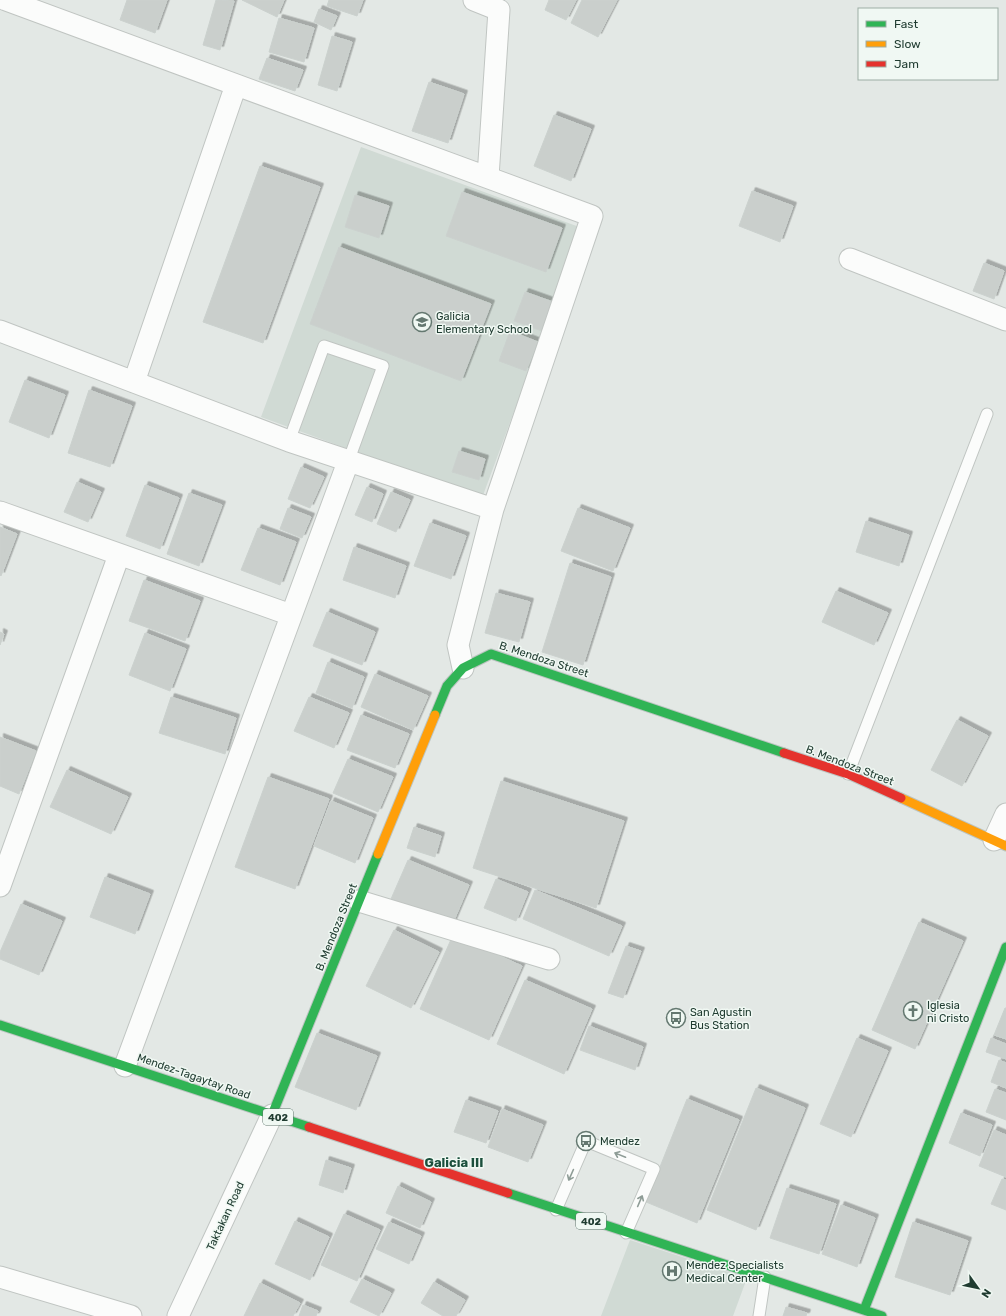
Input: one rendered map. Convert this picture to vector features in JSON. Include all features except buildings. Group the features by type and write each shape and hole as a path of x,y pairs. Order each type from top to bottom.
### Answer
{"street":[{"path":"6,0 592,216 493,509 458,645 463,668"},
{"path":"474,0 499,10 488,177"},
{"path":"134,382 236,85"},
{"path":"850,259 1006,320"},
{"path":"0,331 289,442 493,509"},
{"path":"125,1066 348,462"},
{"path":"0,512 292,615"},
{"path":"0,886 119,555"},
{"name":"B. Mendoza Street","path":"272,1115 447,686 463,668 491,654 848,774 1000,843"},
{"path":"1000,843 1006,814"},
{"path":"359,901 549,960"},
{"path":"864,1310 1006,947"},
{"name":"Mendez-Tagaytay Road","path":"0,1025 765,1278 850,1311 864,1310 882,1316"},
{"name":"Taktakan Road","path":"178,1316 272,1115"},
{"path":"0,1277 94,1311 131,1316"}],"lane":[{"path":"289,442 324,346 383,366 348,462"},
{"path":"848,774 987,414"},
{"path":"556,1210 586,1141 654,1169 626,1233"},
{"path":"759,1316 765,1278"}],"shaded area":[{"name":"Galicia Elementary School","path":"361,147 582,228 482,498 261,417"},
{"name":"Mendez Specialists Medical Center","path":"630,1240 747,1278 733,1316 601,1316"}],"traffic: fast":[{"path":"435,715 447,686 463,668 491,654 784,753"},
{"path":"272,1115 378,854"},
{"path":"864,1310 1006,947"},
{"path":"0,1025 309,1127"},
{"path":"508,1193 882,1316"}],"traffic: slow":[{"path":"378,854 435,715"},
{"path":"901,798 1006,846"}],"traffic: jam":[{"path":"784,753 848,774 901,798"},
{"path":"309,1127 508,1193"}],"place":[{"name":"Galicia Elementary School","path":"422,322"},
{"name":"Iglesia ni Cristo","path":"913,1011"},
{"name":"San Agustin Bus Station","path":"676,1018"},
{"name":"Mendez","path":"586,1141"},
{"name":"Mendez Specialists Medical Center","path":"672,1271"}],"district":[{"name":"Galicia III","path":"454,1162"}]}
